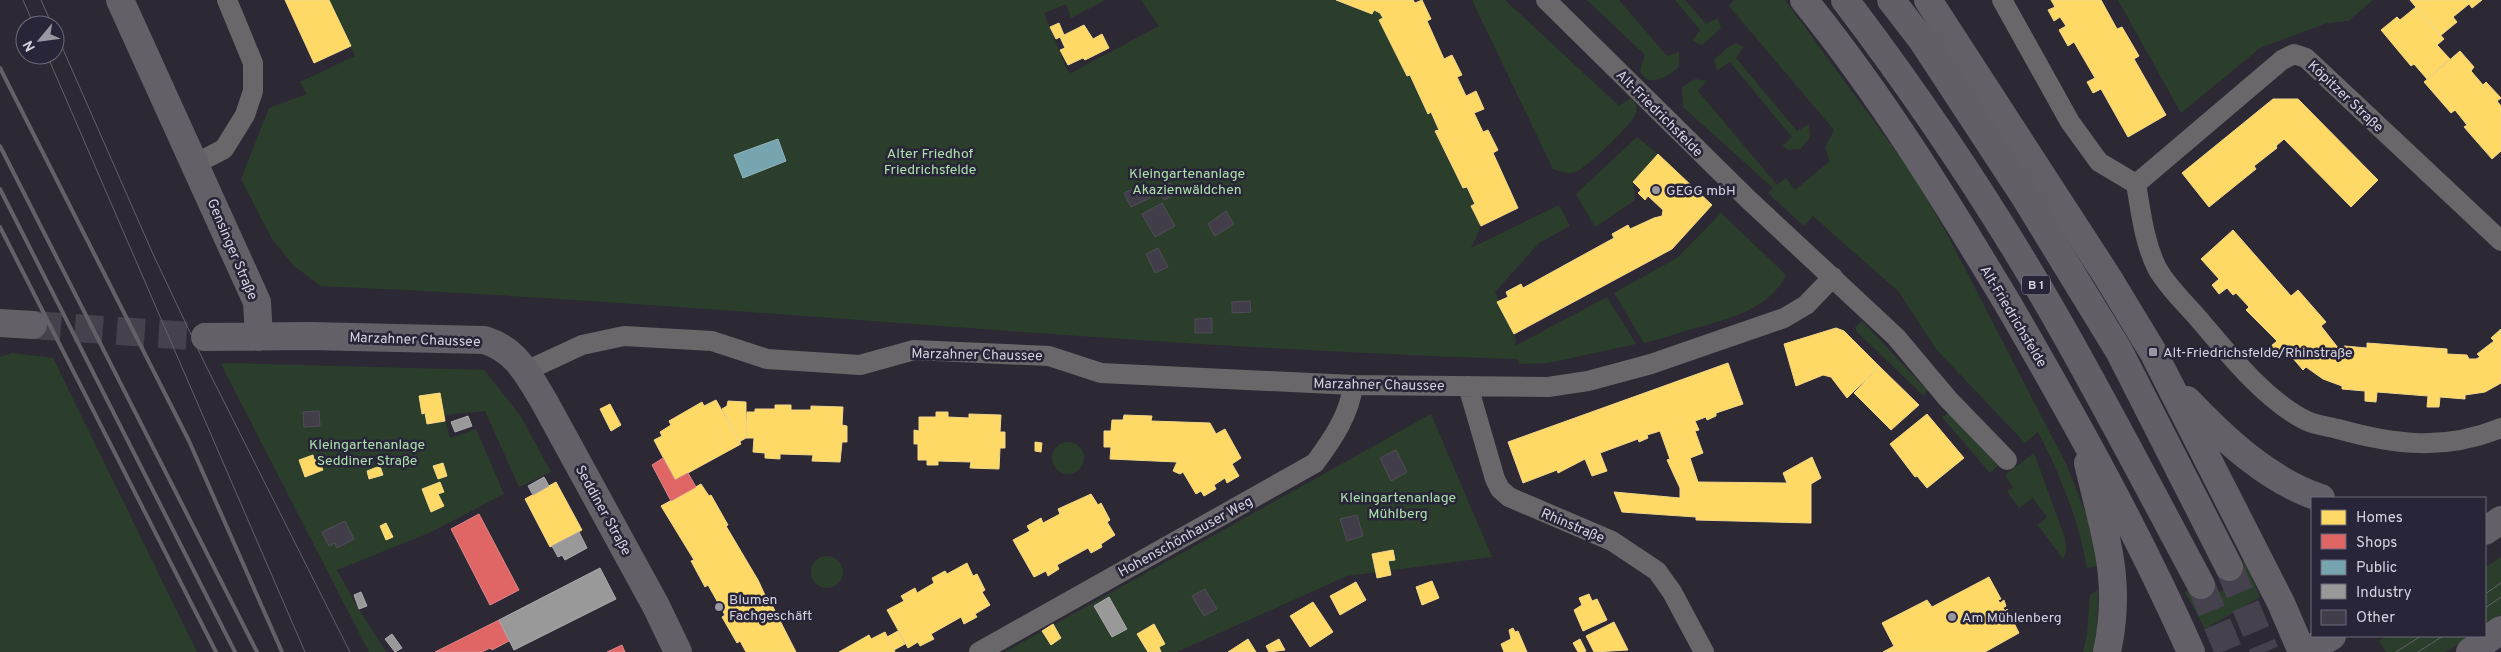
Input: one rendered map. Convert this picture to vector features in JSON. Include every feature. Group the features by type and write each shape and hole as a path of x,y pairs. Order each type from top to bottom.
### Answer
{"main road":[{"name":"Gensinger Straße","path":"120,0 257,302 259,337"},
{"name":"Alt-Friedrichsfelde","path":"1804,0 1848,54 1950,208 2080,428 2128,517 2191,652"},
{"name":"B 1","path":"1845,0 1882,49 1993,214 2061,327 2201,585"},
{"name":"B 1","path":"1891,0 1922,40 2023,194 2118,351 2229,567"},
{"path":"1928,0 2107,276 2169,381 2281,603 2302,652"},
{"path":"0,323 33,325"},
{"name":"Marzahner Chaussee","path":"205,336 484,340 504,348 526,371"},
{"name":"Seddiner Straße","path":"526,371 621,542 678,652"},
{"path":"2169,381 2202,416 2261,466 2304,492 2318,497"},
{"path":"2080,428 2107,538 2113,575 2113,610 2107,652"},
{"path":"2486,506 2501,505"},
{"path":"2486,530 2501,520"},
{"path":"2470,652 2501,630"},
{"path":"2306,652 2330,637"}],"street":[{"path":"196,164 224,150 246,115 253,91 254,63 227,0"},
{"name":"Alt-Friedrichsfelde","path":"1546,0 1750,201 1896,337 1948,399 2007,460"},
{"path":"2002,0 2070,122 2098,162 2136,184 2148,248 2158,270 2217,340 2258,384 2305,420 2366,437 2424,444 2475,439 2501,428"},
{"name":"Köpitzer Straße","path":"2136,184 2282,60 2294,54 2306,58 2501,240"},
{"name":"Marzahner Chaussee","path":"526,371 582,345 624,336 712,341 767,359 860,365 914,350 1049,356 1101,373 1353,385 1548,387 1588,381 1651,364 1784,318 1806,305 1833,277"},
{"name":"Hohenschönhauser Weg","path":"979,652 1315,463 1334,436 1352,398 1353,385"},
{"name":"Rhinstraße","path":"1468,386 1495,479 1500,489 1509,497 1525,505 1612,541 1657,571 1672,592 1704,652"}],"green space":[{"path":"329,0 1106,0 1071,18 1066,4 1044,13 1067,70 1071,73 1159,26 1141,0 1336,0 1372,13 1374,10 1380,13 1383,18 1428,113 1431,112 1439,130 1435,132 1463,188 1467,187 1475,204 1471,206 1481,226 1471,248 1559,205 1570,226 1539,243 1495,292 1514,334 1515,346 1607,297 1636,344 1548,363 1519,364 1517,359 1218,345 620,303 321,286 294,266 272,239 241,179 269,108 307,94 300,82 355,56"},
{"path":"1472,0 1505,0 1619,106 1631,98 1634,102 1636,106 1635,115 1625,128 1581,169 1570,173 1553,169"},
{"path":"1587,0 1619,0 1667,56 1679,52 1679,66 1664,77 1653,80 1647,79 1640,70 1645,55"},
{"path":"1675,0 1685,0 1706,24 1718,18 1721,28 1702,45 1692,41 1700,30"},
{"path":"1734,0 1785,0 1914,176 1946,232 2067,466 2088,519 2097,566 2087,568 2084,550 2068,498 2038,432 2025,443 1936,349 1899,292 1813,216 1804,226 1768,193 1773,188 1683,107 1682,87 1695,79 1706,81 1698,91 1777,185 1786,178 1795,190 1830,161 1825,148 1834,130 1729,6"},
{"path":"2118,0 2373,0 2348,21 2327,23 2260,48 2181,113"},
{"path":"1736,43 1743,47 1736,58 1797,131 1809,124 1810,138 1800,149 1789,150 1782,146 1792,137 1730,62 1717,70 1714,60 1727,48"},
{"path":"1637,137 1658,154 1633,182 1635,200 1595,227 1576,194"},
{"path":"1721,213 1786,275 1779,287 1758,305 1733,317 1644,343 1614,293 1677,258"},
{"path":"1862,321 1927,390 1924,396 1857,332 1855,327"},
{"path":"12,353 53,358 197,652 0,652 0,357"},
{"name":"Kleingartenanlage Seddiner Straße","path":"221,364 484,370 520,415 551,472 519,487 485,411 444,415 450,438 476,429 504,494 429,533 337,570 386,652 369,652"},
{"path":"1949,413 1998,466 1990,473 1942,417"},
{"name":"Kleingartenanlage Mühlberg","path":"1431,414 1492,557 1347,576 1177,652 1005,652"},
{"path":"1068,442 1074,443 1079,447 1083,452 1083,464 1079,469 1074,473 1068,474 1062,473 1057,469 1053,464 1052,458 1053,452 1057,447 1062,443"},
{"path":"2034,453 2065,538 2066,552 2063,559 2038,525 2047,517 2033,498 2019,508 2007,491 2013,488 2005,475"},
{"path":"827,556 833,557 838,561 842,566 842,578 838,583 833,587 827,588 821,587 816,583 812,578 811,572 812,566 816,561 821,557"},
{"path":"2501,557 2501,615 2486,625 2486,567"},
{"path":"2244,558 2260,597 2205,629 2185,592 2187,590 2208,594 2224,590 2236,578"},
{"path":"2098,590 2097,627 2093,652 2083,652 2087,635 2090,595"},
{"path":"2385,637 2468,637 2446,652 2386,652 2379,641"}],"building: Homes":[{"path":"285,0 329,0 351,46 314,63"},
{"path":"1336,0 1413,0 1415,3 1422,0 1431,19 1427,21 1444,59 1452,55 1462,75 1457,77 1466,96 1476,91 1484,109 1474,113 1483,132 1488,130 1498,150 1493,153 1518,208 1481,226 1471,206 1475,204 1467,187 1463,188 1435,131 1439,130 1431,112 1428,114 1410,75 1407,76 1379,20 1383,18 1380,13 1374,10 1372,14"},
{"path":"2051,0 2101,0 2117,29 2122,27 2139,56 2134,59 2166,115 2128,137 2101,89 2093,93 2087,82 2095,78 2074,42 2068,46 2059,30 2066,26 2060,17 2054,21 2048,10 2055,7"},
{"path":"2410,0 2482,0 2472,8 2469,4 2453,17 2457,22 2440,36"},
{"path":"2416,7 2444,39 2437,45 2450,59 2427,79 2414,64 2411,66 2381,30 2397,17 2400,20"},
{"path":"1059,23 1064,35 1084,25 1093,39 1102,34 1109,48 1085,60 1083,58 1068,65 1060,50 1065,48 1060,37 1056,39 1050,27"},
{"path":"2460,51 2474,67 2471,71 2483,85 2486,82 2501,98 2497,101 2501,106 2501,151 2492,159 2464,127 2467,125 2455,110 2451,113 2424,82"},
{"path":"2273,99 2298,99 2378,180 2351,207 2284,139 2276,146 2277,148 2254,166 2256,169 2209,207 2182,173"},
{"path":"1658,154 1712,205 1672,249 1514,334 1497,302 1508,297 1506,292 1521,284 1523,288 1614,238 1612,234 1628,225 1630,229 1662,216 1663,210 1648,196 1645,200 1638,193 1641,190 1633,182"},
{"path":"2233,230 2291,296 2298,290 2326,322 2321,326 2339,349 2345,349 2344,346 2367,348 2367,343 2447,349 2447,354 2467,355 2469,359 2476,359 2480,357 2477,354 2494,341 2491,338 2501,329 2501,383 2485,392 2465,395 2465,399 2440,397 2439,407 2427,407 2428,396 2377,392 2376,402 2365,401 2365,391 2342,389 2342,386 2323,379 2306,367 2303,370 2285,349 2279,355 2271,346 2277,341 2246,310 2249,307 2236,293 2233,295 2227,288 2219,294 2212,285 2219,279 2201,259"},
{"path":"1836,328 1844,331 1879,366 1847,398 1831,377 1823,375 1796,386 1784,344"},
{"path":"1728,363 1743,404 1716,413 1716,416 1707,420 1706,417 1695,421 1699,430 1695,431 1703,453 1690,458 1698,482 1787,483 1783,473 1812,457 1821,478 1811,484 1811,523 1696,520 1696,517 1622,512 1614,492 1680,498 1680,488 1667,460 1670,459 1660,431 1647,435 1648,438 1639,442 1638,439 1600,453 1607,471 1592,476 1585,459 1558,473 1557,470 1523,483 1508,442"},
{"path":"1879,366 1919,405 1891,430 1854,393"},
{"path":"440,393 445,421 427,424 425,413 422,414 419,396"},
{"path":"716,400 741,444 675,480 654,440 662,436 660,432 671,425 669,421 702,402 704,406"},
{"path":"728,401 746,402 746,438 739,442 722,409 727,406"},
{"path":"610,404 621,425 611,431 600,409"},
{"path":"775,405 791,405 791,410 811,410 811,406 843,407 842,425 847,426 847,442 842,442 840,462 812,461 813,455 780,454 780,459 765,458 765,453 753,452 754,438 746,438 747,412 755,412 755,409 775,409"},
{"path":"936,412 948,412 948,417 969,418 969,414 1001,415 1000,432 1005,432 1005,448 1000,448 999,469 970,468 971,462 938,461 938,465 927,465 927,460 918,460 918,444 914,444 914,430 919,431 919,417 936,417"},
{"path":"1927,414 1964,458 1927,488 1917,476 1915,477 1890,444"},
{"path":"1124,415 1152,416 1151,421 1210,423 1216,434 1225,429 1241,458 1232,464 1239,476 1227,483 1225,478 1214,485 1216,489 1204,496 1201,491 1196,494 1183,472 1180,474 1173,471 1177,462 1110,459 1111,447 1104,447 1104,431 1111,431 1112,420 1123,420"},
{"path":"1035,442 1042,443 1041,452 1035,451"},
{"path":"313,455 314,460 318,458 323,470 305,477 299,460"},
{"path":"443,463 447,476 438,479 433,466"},
{"path":"380,466 383,475 369,479 367,471"},
{"path":"440,482 444,492 438,494 444,506 431,512 422,489"},
{"path":"556,482 582,530 550,547 525,499"},
{"path":"701,484 709,496 711,495 728,525 726,526 758,580 770,606 772,605 796,652 746,652 740,641 737,643 722,617 725,615 708,585 705,587 691,561 694,560 661,506"},
{"path":"1091,494 1098,505 1101,503 1110,520 1107,522 1115,535 1101,544 1102,547 1091,553 1088,548 1057,565 1059,569 1048,576 1046,571 1034,577 1013,540 1030,531 1027,526 1041,518 1043,523 1060,514 1058,509"},
{"path":"386,523 393,537 386,540 380,526"},
{"path":"1393,550 1395,560 1388,561 1391,575 1377,578 1372,554"},
{"path":"967,563 973,576 977,574 985,590 982,592 990,605 975,614 977,617 964,624 961,617 931,634 934,639 920,646 918,642 908,648 887,610 904,601 901,596 915,588 917,593 934,583 932,578 945,571 947,574"},
{"name":"Am Mühlenberg","path":"1989,577 2001,599 1998,600 2000,603 2004,600 2006,606 2003,608 2005,611 2007,609 2019,633 1985,652 1897,652 1882,623 1927,600 1932,607"},
{"path":"1432,581 1439,598 1422,605 1416,587"},
{"path":"1356,582 1366,600 1340,615 1330,596"},
{"path":"1589,594 1592,601 1597,599 1607,620 1583,631 1574,610 1582,605 1579,598"},
{"path":"1313,602 1333,632 1310,647 1290,616"},
{"path":"1614,622 1628,650 1594,652 1586,636"},
{"path":"1053,624 1061,638 1051,645 1042,631"},
{"path":"1154,624 1165,644 1159,647 1161,652 1148,652 1137,634"},
{"path":"1513,628 1515,632 1518,631 1527,652 1504,652 1501,644 1511,639 1509,630"},
{"path":"898,631 905,644 894,650 887,637"},
{"path":"885,632 895,652 839,652 869,635 871,639"},
{"path":"1248,639 1256,652 1228,652"},
{"path":"1279,639 1285,650 1269,652 1266,646"},
{"path":"1580,639 1586,651 1584,652 1578,652 1573,643"},
{"path":"1894,646 1897,652 1883,652"}],"building: Shops":[{"path":"663,458 675,480 688,473 696,487 671,501 652,465"},
{"path":"479,514 519,590 490,605 451,529"},
{"path":"499,620 509,641 492,650 490,648 482,652 435,652"},
{"path":"622,645 625,652 607,652"}],"building: Public":[{"path":"778,139 786,161 743,178 734,155"}],"building: Industry":[{"path":"468,416 472,426 455,432 451,422"},
{"path":"544,477 549,486 533,495 528,486"},
{"path":"579,532 587,548 565,560 562,555 558,557 552,546"},
{"path":"600,568 616,599 514,650 499,620"},
{"path":"361,592 367,606 359,609 354,595"},
{"path":"1109,597 1127,629 1112,637 1094,606"},
{"path":"392,634 402,648 395,652 385,639"}],"building: Other":[{"path":"1170,183 1176,194 1164,200 1158,189"},
{"path":"1144,184 1150,198 1131,207 1124,193"},
{"path":"1162,203 1175,226 1155,237 1142,214"},
{"path":"1226,211 1234,224 1215,236 1208,224"},
{"path":"1158,248 1168,267 1155,273 1146,254"},
{"path":"1250,301 1251,312 1232,313 1232,302"},
{"path":"1212,318 1212,333 1195,333 1195,319"},
{"path":"319,411 320,426 304,427 303,412"},
{"path":"1396,450 1407,472 1391,481 1380,458"},
{"path":"1357,515 1363,536 1347,541 1340,519"},
{"path":"345,521 354,539 337,548 335,543 329,546 322,532"},
{"path":"1205,589 1217,609 1204,616 1192,596"}],"tunnel":[{"path":"33,325 205,337"},
{"path":"2229,567 2265,652"},
{"path":"2201,585 2229,652"}],"tram line":[{"path":"23,0 30,15"},
{"path":"41,0 48,15"},
{"path":"65,54 153,254 204,362 350,652"},
{"path":"51,65 305,652"},
{"path":"2486,593 2501,583"},
{"path":"2486,607 2501,597"},
{"path":"2396,652 2419,637"},
{"path":"2418,652 2441,637"}],"railway":[{"path":"0,68 189,441 282,652"},
{"path":"0,146 257,652"},
{"path":"0,189 235,652"},
{"path":"0,227 216,652"}],"place":[{"name":"GEGG mbH","path":"1656,190"},
{"name":"Alt-Friedrichsfelde/Rhinstraße","path":"2153,352"},
{"name":"Blumen Fachgeschäft","path":"719,607"},
{"name":"Am Mühlenberg","path":"1952,617"}],"park label":[{"name":"Alter Friedhof Friedrichsfelde","path":"930,162"},
{"name":"Kleingartenanlage Akazienwäldchen","path":"1187,182"}]}
